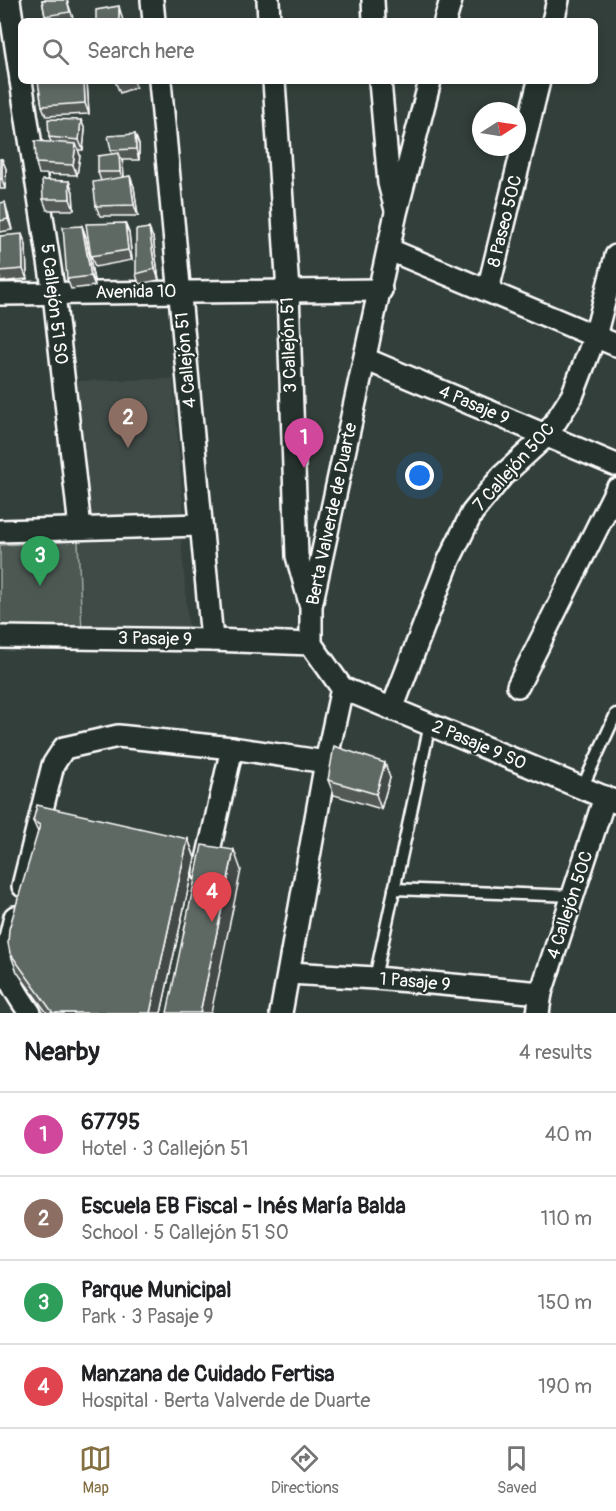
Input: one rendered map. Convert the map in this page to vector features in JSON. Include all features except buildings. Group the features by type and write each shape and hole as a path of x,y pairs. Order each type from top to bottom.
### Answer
{"street":[{"name":"5 Callejón 51 SO","path":"9,0 16,69"},
{"path":"152,0 154,18"},
{"path":"268,0 269,18"},
{"path":"373,0 374,18"},
{"path":"447,18 451,0"},
{"path":"554,18 558,0"},
{"name":"5 Callejón 51 SO","path":"19,84 54,294 80,528"},
{"name":"4 Callejón 51","path":"160,84 212,640"},
{"name":"3 Callejón 51","path":"273,84 288,291 297,556 311,606"},
{"path":"380,84 389,183 396,213"},
{"name":"Berta Valverde de Duarte","path":"311,644 311,606 390,250 396,213 429,84"},
{"name":"8 Paseo 50C","path":"488,290 538,84"},
{"path":"390,250 616,345"},
{"name":"7 Callejón 50C","path":"392,709 449,560 472,513 502,476 547,435 572,396 595,336 616,256"},
{"name":"Avenida 10","path":"0,294 381,290"},
{"name":"4 Pasaje 9","path":"365,359 616,465"},
{"path":"518,686 616,490"},
{"path":"0,531 201,525"},
{"name":"3 Pasaje 9","path":"0,637 311,644"},
{"path":"281,1013 326,762 342,688 311,644"},
{"name":"2 Pasaje 9 SO","path":"342,688 610,799"},
{"path":"30,1013 6,974 6,955 53,765 64,748 118,736 232,748 326,762"},
{"path":"201,888 232,748"},
{"name":"4 Callejón 50C","path":"540,1003 574,896 610,799"},
{"path":"186,850 208,854"},
{"name":"1 Pasaje 9","path":"289,973 375,978 540,1003"}],"lane":[{"path":"582,788 616,714"},
{"path":"375,978 430,724"},
{"path":"394,889 574,896"}],"shaded area":[{"path":"173,379 184,516 83,523 72,381"},
{"path":"181,539 189,634 84,631 79,542"},
{"path":"78,541 82,630 0,628 0,545"}],"place":[{"name":"Escuela EB Fiscal - Inés María Balda","path":"128,448"},
{"name":"67795","path":"304,468"},
{"name":"Parque Municipal","path":"40,586"},
{"name":"Manzana de Cuidado Fertisa","path":"212,922"}]}
